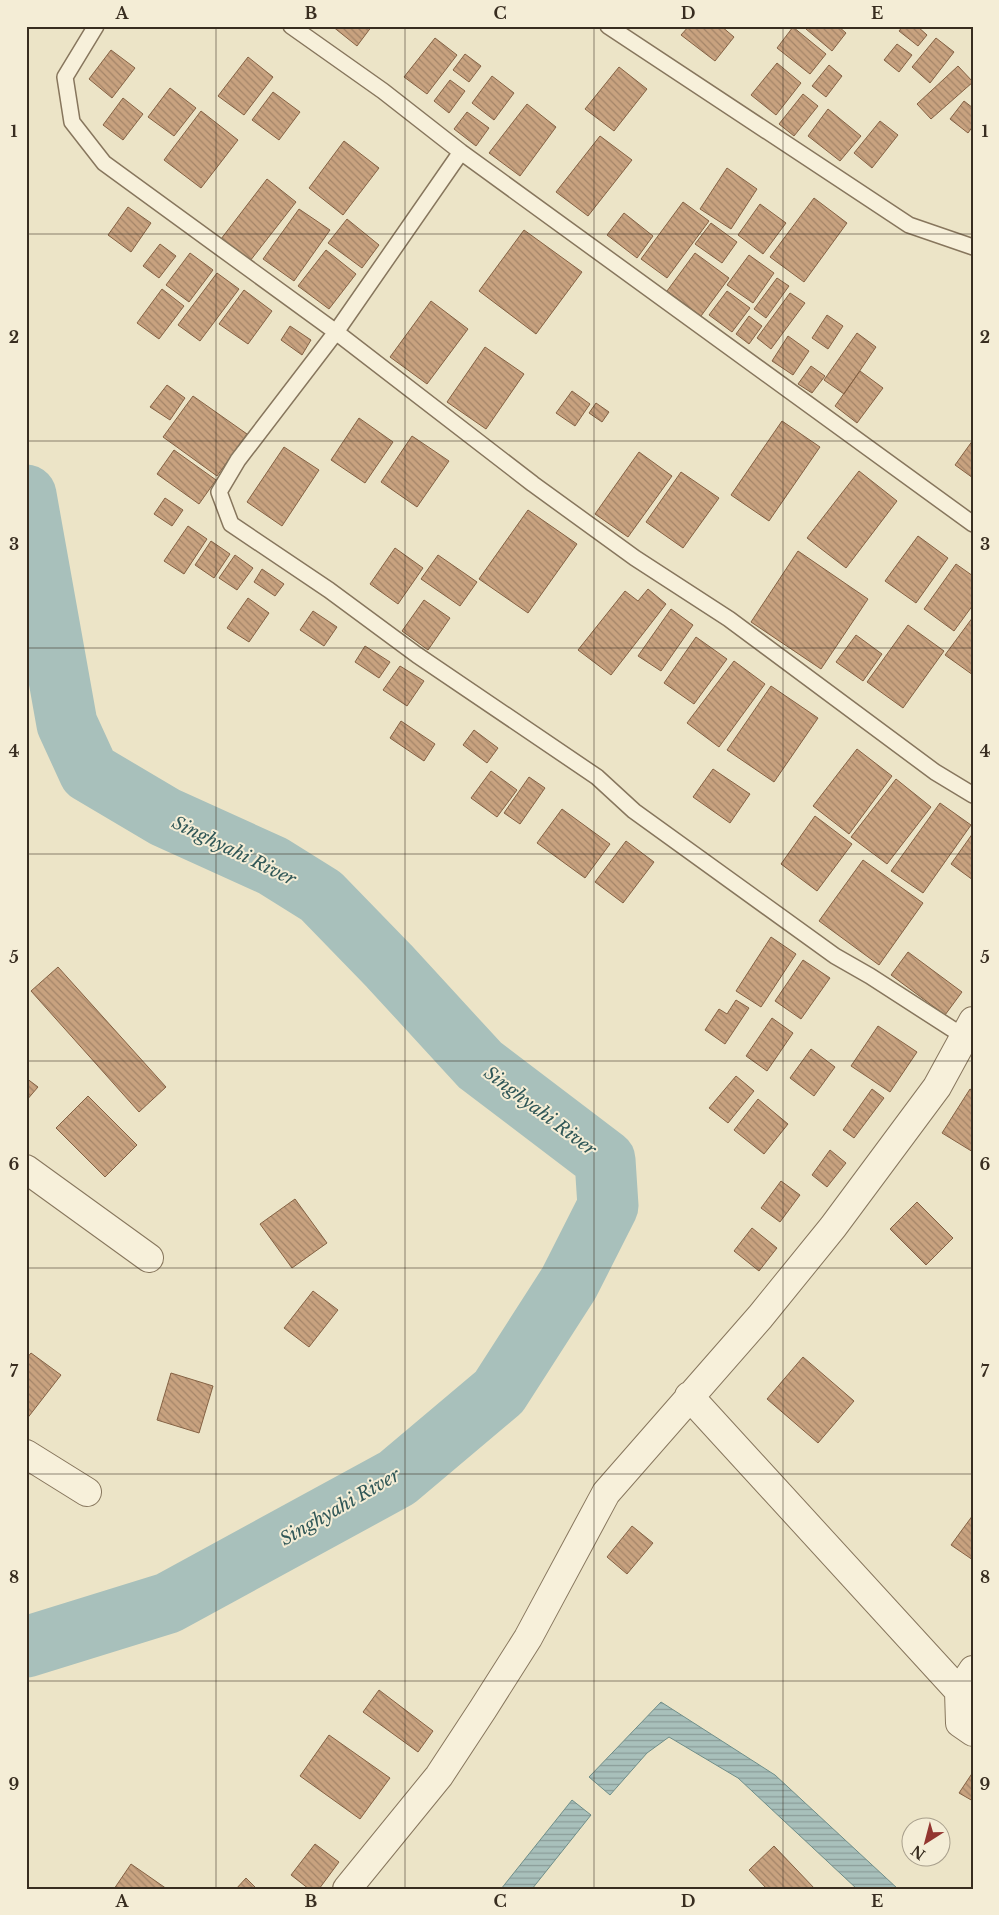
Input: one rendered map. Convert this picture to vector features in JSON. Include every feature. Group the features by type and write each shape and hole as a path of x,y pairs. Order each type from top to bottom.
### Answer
{"street":[{"path":"347,1889 439,1776 478,1717 528,1638 606,1493 760,1317 838,1221 937,1087 968,1028"},
{"path":"26,1169 149,1258"},
{"path":"689,1396 966,1680 960,1723 973,1732"},
{"path":"26,1454 87,1492"}],"lane":[{"path":"96,26 65,77 72,122 104,162 336,332 533,484 635,558 728,619 935,772 973,795"},
{"path":"291,26 383,91 461,152 973,524"},
{"path":"608,26 910,225 973,247"},
{"path":"461,152 336,332 238,460 219,492 231,524 329,590 417,655 589,771 634,811 835,956 968,1028"}],"water":[{"path":"661,1702 775,1775 898,1889 857,1889 738,1778 669,1737 647,1753 610,1795 589,1777"},
{"path":"572,1800 591,1815 532,1889 501,1889"}],"building":[{"path":"332,26 372,26 357,46"},
{"path":"689,26 721,26 734,37 715,61 681,35"},
{"path":"808,26 838,26 846,33 832,51 806,29"},
{"path":"903,26 917,26 927,35 918,46 899,31"},
{"path":"793,27 826,54 810,74 777,48"},
{"path":"435,38 457,55 427,94 404,77"},
{"path":"936,38 954,52 930,83 912,67"},
{"path":"897,44 912,55 899,72 884,60"},
{"path":"111,50 135,68 112,98 89,79"},
{"path":"465,54 481,66 469,82 453,70"},
{"path":"248,57 273,77 244,115 218,96"},
{"path":"777,63 801,83 776,115 751,95"},
{"path":"829,65 842,76 826,97 812,86"},
{"path":"958,66 973,82 931,119 917,104"},
{"path":"619,67 647,89 614,131 585,109"},
{"path":"492,76 514,93 494,120 472,103"},
{"path":"450,80 465,91 449,113 434,101"},
{"path":"170,88 196,108 174,136 148,117"},
{"path":"273,92 300,112 279,140 252,120"},
{"path":"803,94 818,106 794,136 779,124"},
{"path":"123,98 143,114 123,140 103,125"},
{"path":"964,101 973,108 973,126 968,133 950,119"},
{"path":"527,104 556,127 520,176 489,153"},
{"path":"828,109 861,136 840,161 808,136"},
{"path":"201,111 238,140 201,188 164,160"},
{"path":"467,112 489,128 476,146 454,129"},
{"path":"880,121 898,135 872,168 854,153"},
{"path":"600,136 632,160 588,216 556,192"},
{"path":"344,141 379,168 343,215 309,188"},
{"path":"727,168 757,189 731,229 700,209"},
{"path":"267,179 296,202 250,261 221,239"},
{"path":"814,198 847,223 804,282 770,257"},
{"path":"683,202 709,221 667,278 641,259"},
{"path":"760,204 786,223 763,254 738,235"},
{"path":"128,207 151,223 131,252 108,235"},
{"path":"299,209 330,230 294,281 263,259"},
{"path":"624,213 653,236 637,258 607,235"},
{"path":"347,219 379,245 362,268 328,243"},
{"path":"711,223 737,242 722,263 695,244"},
{"path":"524,230 582,272 536,334 479,291"},
{"path":"160,244 176,256 159,278 143,266"},
{"path":"326,250 356,274 329,309 298,286"},
{"path":"190,253 213,270 189,302 166,285"},
{"path":"695,253 729,278 701,316 667,291"},
{"path":"749,255 774,273 753,303 727,285"},
{"path":"217,273 239,289 200,341 178,325"},
{"path":"777,278 789,286 766,318 754,309"},
{"path":"162,289 184,306 159,339 137,323"},
{"path":"244,290 272,311 248,344 219,324"},
{"path":"727,291 750,308 732,332 709,315"},
{"path":"790,293 805,303 771,349 757,338"},
{"path":"431,301 468,329 427,384 390,357"},
{"path":"827,315 843,326 828,349 812,338"},
{"path":"749,316 762,326 749,344 736,334"},
{"path":"290,326 311,340 302,355 281,340"},
{"path":"857,333 876,347 844,394 824,380"},
{"path":"788,336 809,351 793,375 772,361"},
{"path":"485,347 524,374 486,429 447,402"},
{"path":"811,366 825,376 812,393 798,384"},
{"path":"860,371 883,388 857,423 835,406"},
{"path":"167,385 185,398 170,420 150,407"},
{"path":"572,391 590,404 575,426 556,413"},
{"path":"193,396 247,434 217,476 163,437"},
{"path":"596,403 609,412 602,422 589,413"},
{"path":"359,418 393,442 365,483 331,460"},
{"path":"782,421 820,447 769,521 731,495"},
{"path":"412,436 449,461 417,507 381,482"},
{"path":"973,440 973,478 955,465"},
{"path":"284,447 319,470 282,526 247,502"},
{"path":"174,450 216,480 199,504 157,474"},
{"path":"639,452 672,476 628,537 595,514"},
{"path":"859,471 897,501 846,568 807,538"},
{"path":"681,472 719,498 683,548 646,522"},
{"path":"165,498 183,510 172,526 154,514"},
{"path":"528,510 577,544 528,613 479,579"},
{"path":"188,526 207,539 184,574 164,561"},
{"path":"918,536 948,558 916,603 885,581"},
{"path":"211,541 230,554 214,578 195,565"},
{"path":"395,548 423,568 398,604 370,584"},
{"path":"798,551 868,599 821,669 751,622"},
{"path":"235,555 253,568 237,590 219,578"},
{"path":"438,555 477,582 460,606 421,579"},
{"path":"956,564 973,576 973,605 954,631 924,609"},
{"path":"262,569 284,584 275,596 254,582"},
{"path":"648,589 666,604 611,675 578,650 625,591 638,601"},
{"path":"248,598 269,613 249,642 227,628"},
{"path":"424,600 450,618 428,650 402,631"},
{"path":"671,609 693,625 661,671 638,656"},
{"path":"313,611 337,627 324,646 300,630"},
{"path":"973,617 973,675 945,655"},
{"path":"908,625 944,651 903,708 867,682"},
{"path":"856,635 882,654 863,681 836,662"},
{"path":"696,637 727,659 694,704 664,683"},
{"path":"365,646 390,662 379,678 355,662"},
{"path":"734,661 765,684 719,747 687,723"},
{"path":"400,666 424,681 407,706 383,690"},
{"path":"771,686 818,718 774,782 727,750"},
{"path":"401,721 435,744 424,761 390,738"},
{"path":"474,730 498,748 487,763 463,745"},
{"path":"857,749 892,776 849,834 813,806"},
{"path":"713,769 750,794 730,823 693,797"},
{"path":"491,771 517,790 497,817 471,798"},
{"path":"529,777 545,788 520,824 504,813"},
{"path":"896,779 931,807 887,864 851,837"},
{"path":"940,803 971,825 923,893 891,871"},
{"path":"562,809 610,844 585,878 537,843"},
{"path":"815,816 852,844 817,891 781,864"},
{"path":"973,833 973,880 951,864"},
{"path":"626,841 654,862 623,903 595,882"},
{"path":"863,860 923,903 879,965 819,921"},
{"path":"771,937 796,954 761,1007 736,991"},
{"path":"908,952 962,992 945,1015 891,975"},
{"path":"803,960 830,978 801,1019 775,1001"},
{"path":"58,967 166,1087 139,1112 31,991"},
{"path":"736,1000 749,1008 725,1044 705,1030 719,1009 727,1014"},
{"path":"772,1018 793,1033 767,1071 746,1056"},
{"path":"878,1026 917,1052 890,1092 851,1066"},
{"path":"811,1049 835,1067 814,1096 790,1078"},
{"path":"736,1076 754,1091 728,1123 709,1108"},
{"path":"26,1078 38,1087 26,1101"},
{"path":"872,1089 884,1098 854,1138 843,1130"},
{"path":"970,1089 973,1091 973,1152 942,1133"},
{"path":"88,1096 137,1145 105,1177 56,1128"},
{"path":"758,1099 788,1124 764,1154 734,1130"},
{"path":"830,1150 846,1163 827,1187 812,1175"},
{"path":"781,1181 800,1195 780,1222 761,1208"},
{"path":"295,1199 327,1243 292,1268 260,1224"},
{"path":"917,1202 953,1238 926,1265 890,1229"},
{"path":"752,1228 777,1248 759,1271 734,1251"},
{"path":"313,1291 338,1310 309,1347 284,1328"},
{"path":"31,1353 61,1375 26,1420 26,1359"},
{"path":"803,1357 854,1401 818,1443 767,1399"},
{"path":"171,1373 213,1386 199,1433 157,1420"},
{"path":"973,1515 973,1560 951,1545"},
{"path":"632,1526 653,1543 627,1574 607,1557"},
{"path":"379,1690 433,1731 418,1752 363,1712"},
{"path":"329,1735 390,1778 360,1819 300,1776"},
{"path":"973,1772 973,1801 959,1793"},
{"path":"315,1844 339,1862 319,1889 309,1889 291,1875"},
{"path":"774,1846 815,1889 767,1889 749,1870"},
{"path":"131,1864 167,1889 114,1889"},
{"path":"246,1878 257,1889 236,1889"}],"waterway":[{"name":"Singhyahi River","path":"26,495 67,724 89,772 165,817 273,866 321,896 389,966 480,1065 605,1160 608,1206 569,1283 499,1392 397,1478 168,1603 26,1647"}]}
